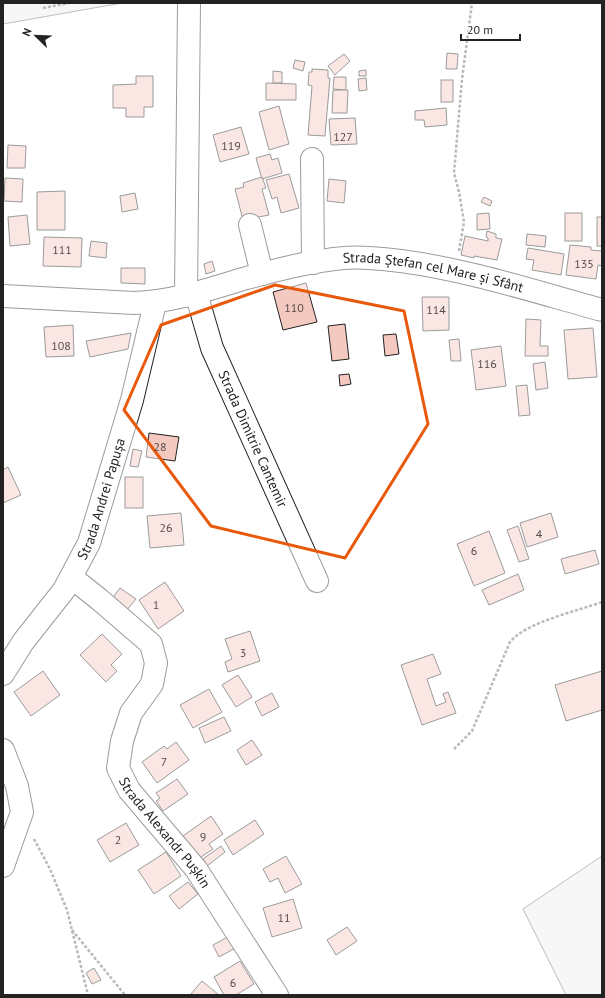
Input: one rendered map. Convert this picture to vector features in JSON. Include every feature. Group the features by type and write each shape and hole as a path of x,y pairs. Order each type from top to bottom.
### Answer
{"street":[{"path":"189,3 191,295"},
{"path":"312,159 313,263"},
{"path":"250,225 262,274"},
{"name":"Strada Ștefan cel Mare și Sfânt","path":"3,296 134,303 155,302 191,295 262,274 345,257 425,264 602,310"},
{"name":"Strada Dimitrie Cantemir","path":"191,295 212,348 317,581"},
{"name":"Strada Andrei Papușa","path":"3,674 23,642 71,577 89,543 132,400 155,302"},
{"name":"Strada Alexandr Pușkin","path":"71,577 151,644 156,663 152,684 130,713 122,741 118,768 129,790 196,869 277,995"},
{"path":"3,750 13,771 22,812 3,866"}],"path":[{"path":"43,8 69,3"},
{"path":"455,271 464,222 454,173 472,3"},
{"path":"454,749 472,732 510,642 516,634 535,625 602,602"},
{"path":"22,812 50,869 67,910 88,995"},
{"path":"72,930 125,995"}],"highlighted area":[{"path":"275,285 404,311 428,424 345,558 211,526 124,410 161,325"}],"shaded area":[{"path":"3,3 122,3 3,24"},
{"path":"602,856 602,995 566,995 523,909"}],"building":[{"path":"447,53 458,54 457,69 446,69"},
{"path":"344,54 350,61 335,75 328,66"},
{"path":"295,60 305,62 303,71 293,68"},
{"path":"312,69 328,70 328,78 330,78 325,136 308,135 312,86 308,85 309,72 312,72"},
{"path":"366,70 366,76 359,76 359,71"},
{"path":"273,71 282,72 282,83 273,83"},
{"path":"136,76 153,76 153,107 144,107 144,117 126,117 126,108 113,108 113,85 136,84"},
{"path":"334,77 346,77 346,90 333,89"},
{"path":"366,78 367,90 359,91 358,79"},
{"path":"441,80 453,80 453,102 441,102"},
{"path":"266,83 296,84 296,100 266,100"},
{"path":"333,90 348,90 347,113 332,113"},
{"path":"279,106 289,144 269,150 259,112"},
{"path":"446,108 447,125 425,127 424,120 415,120 415,111"},
{"path":"355,118 357,144 331,145 329,119"},
{"path":"241,127 249,154 220,162 213,135"},
{"path":"8,145 26,146 25,168 7,168"},
{"path":"270,154 272,160 278,158 282,173 262,179 256,158"},
{"path":"289,174 299,208 281,213 277,197 272,199 266,180"},
{"path":"262,177 266,188 262,189 269,215 243,220 235,189 244,187 243,183"},
{"path":"5,178 23,179 22,202 4,201"},
{"path":"329,179 346,181 344,203 327,201"},
{"path":"65,191 65,230 37,230 37,192"},
{"path":"135,193 138,209 122,212 120,196"},
{"path":"484,197 492,201 490,206 481,202"},
{"path":"489,213 490,229 477,230 477,214"},
{"path":"565,213 582,213 582,241 565,241"},
{"path":"27,215 30,244 10,246 8,217"},
{"path":"597,217 602,217 602,246 597,246"},
{"path":"487,231 496,234 496,238 502,239 497,260 461,255 465,236 488,241 488,238 486,237"},
{"path":"527,234 546,236 545,247 526,245"},
{"path":"44,237 82,238 81,267 43,266"},
{"path":"91,241 107,243 106,258 89,256"},
{"path":"570,245 591,247 591,250 602,251 602,266 598,265 596,279 566,275"},
{"path":"528,248 564,254 561,275 532,270 534,260 526,259"},
{"path":"212,261 215,271 206,274 204,264"},
{"path":"121,268 145,268 145,284 121,283"},
{"path":"306,283 317,322 283,330 273,292"},
{"path":"422,297 449,297 449,330 423,331"},
{"path":"526,319 541,320 540,346 548,346 548,356 525,356"},
{"path":"345,324 349,359 332,361 328,326"},
{"path":"73,325 74,356 46,357 44,327"},
{"path":"593,328 597,377 568,379 564,330"},
{"path":"131,333 128,349 90,357 86,341"},
{"path":"396,334 399,354 385,356 383,335"},
{"path":"459,339 461,361 451,361 449,340"},
{"path":"501,346 506,386 476,390 471,350"},
{"path":"545,362 548,388 536,390 533,364"},
{"path":"349,374 351,384 340,386 339,375"},
{"path":"527,385 530,415 519,416 516,386"},
{"path":"149,433 179,437 175,461 146,457"},
{"path":"133,449 142,451 138,467 130,466"},
{"path":"8,467 21,495 3,503 3,470"},
{"path":"125,477 143,477 143,508 125,508"},
{"path":"181,513 184,545 150,548 147,516"},
{"path":"551,513 558,537 527,547 520,523"},
{"path":"518,526 529,559 519,562 507,530"},
{"path":"489,531 505,573 474,586 457,544"},
{"path":"595,550 599,564 565,574 561,559"},
{"path":"518,574 524,590 489,605 482,590"},
{"path":"165,582 184,611 158,629 139,600"},
{"path":"120,588 136,599 126,611 111,600"},
{"path":"250,631 260,661 228,672 225,662 232,659 225,639"},
{"path":"102,634 122,654 111,665 117,671 106,682 80,655"},
{"path":"433,654 441,674 427,679 436,706 446,702 443,694 448,692 456,713 422,725 401,665"},
{"path":"43,671 60,695 31,716 14,692"},
{"path":"602,671 602,710 566,721 555,685"},
{"path":"238,675 252,697 236,707 222,685"},
{"path":"209,689 222,712 193,728 180,705"},
{"path":"272,693 279,707 262,716 255,702"},
{"path":"224,717 231,731 205,743 199,728"},
{"path":"252,740 262,755 246,765 237,750"},
{"path":"176,742 189,760 157,783 142,762 164,746 167,749"},
{"path":"177,779 188,794 163,811 156,801 160,798 156,793"},
{"path":"211,816 223,834 209,844 213,849 198,859 183,836"},
{"path":"255,820 264,834 233,855 224,840"},
{"path":"126,823 139,845 110,862 97,840"},
{"path":"221,846 225,852 207,866 203,859"},
{"path":"166,852 181,876 154,894 138,870"},
{"path":"286,856 302,884 285,893 278,878 270,882 263,869"},
{"path":"188,882 198,894 179,909 169,896"},
{"path":"293,899 302,928 272,937 263,908"},
{"path":"347,927 357,941 336,955 327,940"},
{"path":"235,933 241,945 219,957 213,945"},
{"path":"240,961 254,984 236,995 224,995 214,977"},
{"path":"94,968 101,980 92,984 86,973"},
{"path":"202,981 219,995 190,995"}]}
